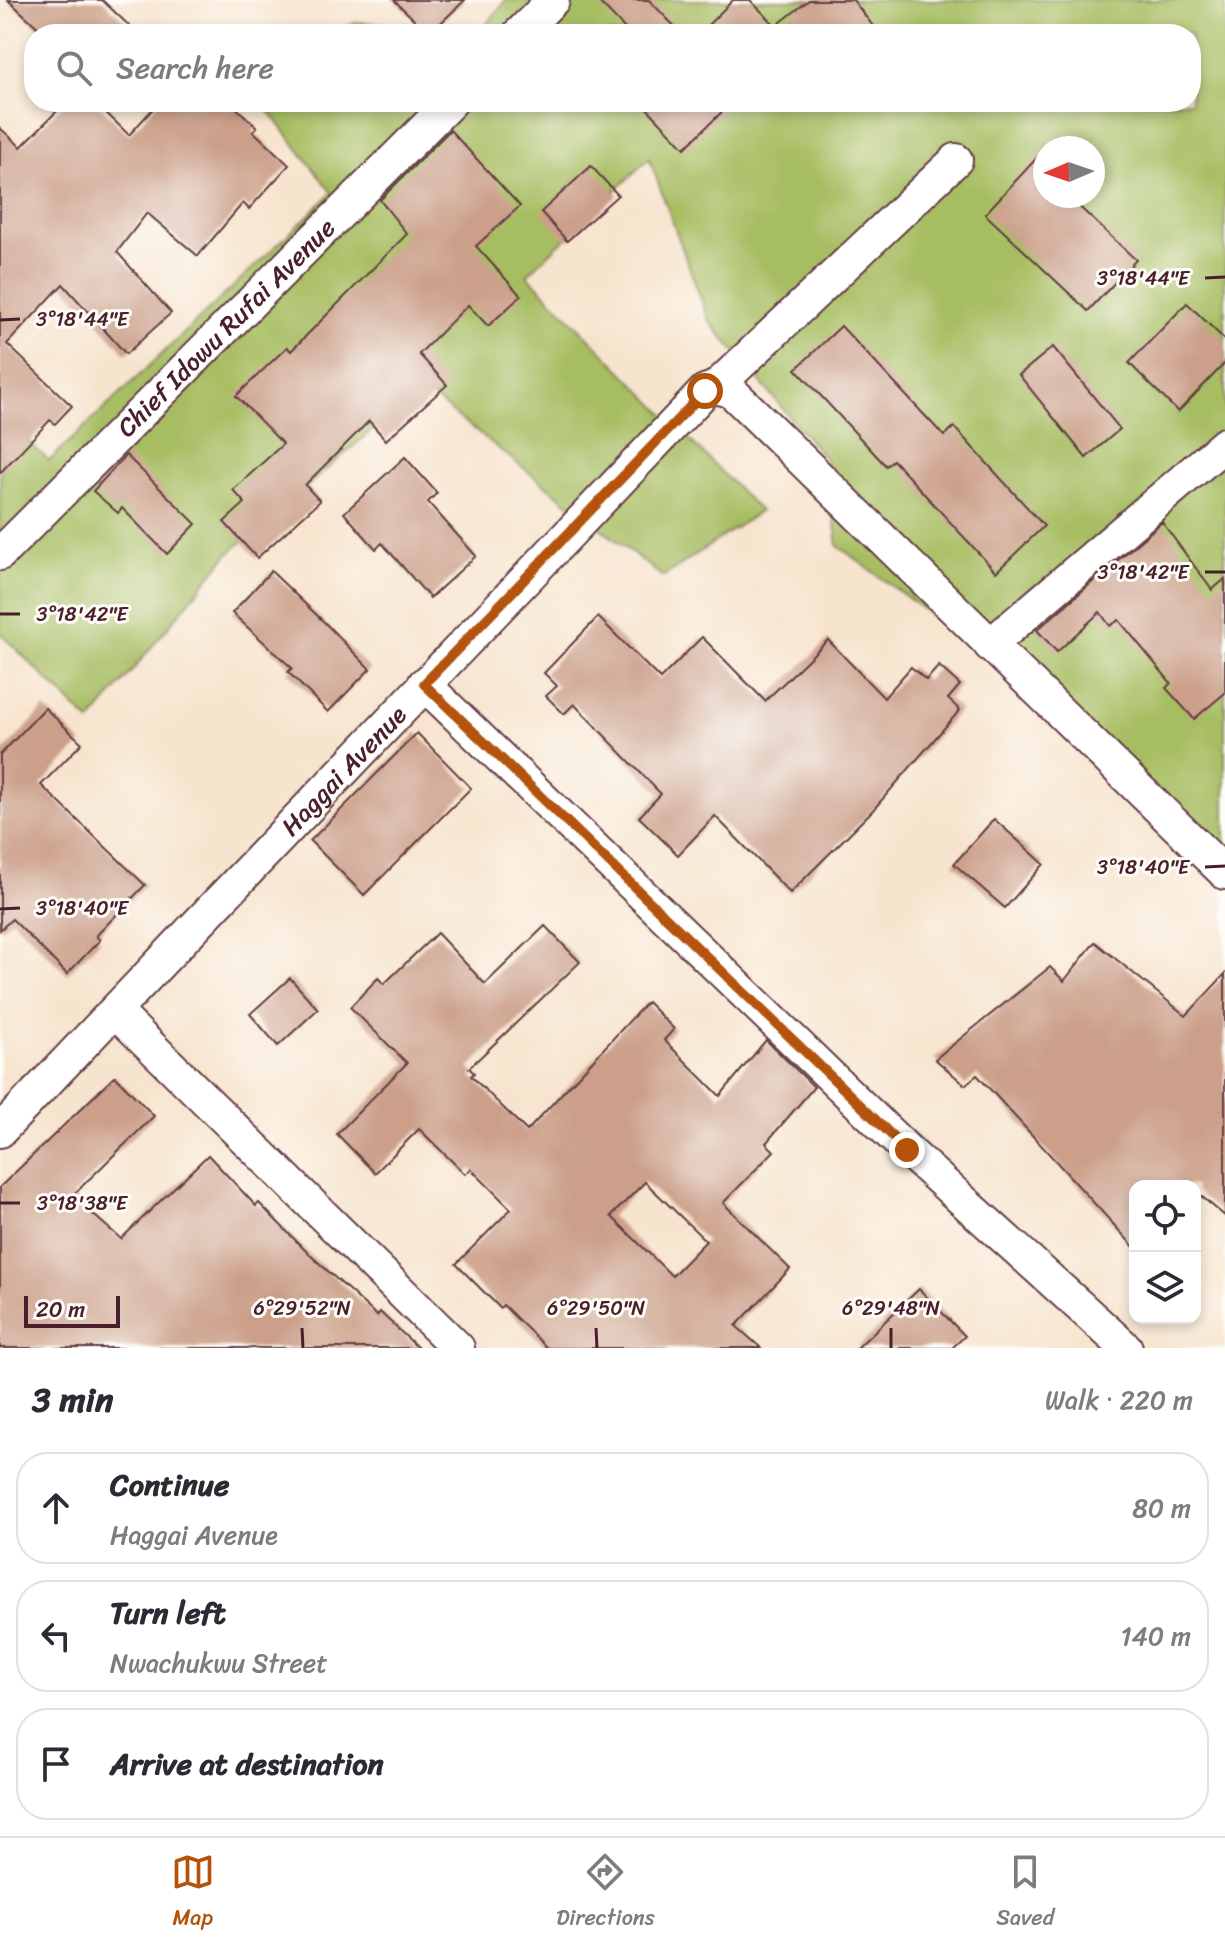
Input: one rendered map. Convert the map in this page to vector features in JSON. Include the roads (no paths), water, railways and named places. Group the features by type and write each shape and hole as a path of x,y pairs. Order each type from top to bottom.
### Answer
{"street":[{"path":"529,24 553,0"},
{"name":"Chief Idowu Rufai Avenue","path":"0,554 441,112"},
{"name":"Haggai Avenue","path":"0,1131 424,684 711,389 956,160"},
{"path":"711,389 731,391 1225,873"},
{"path":"990,645 1225,444"},
{"path":"424,684 907,1150 1126,1348"},
{"path":"116,1012 458,1348"}]}
